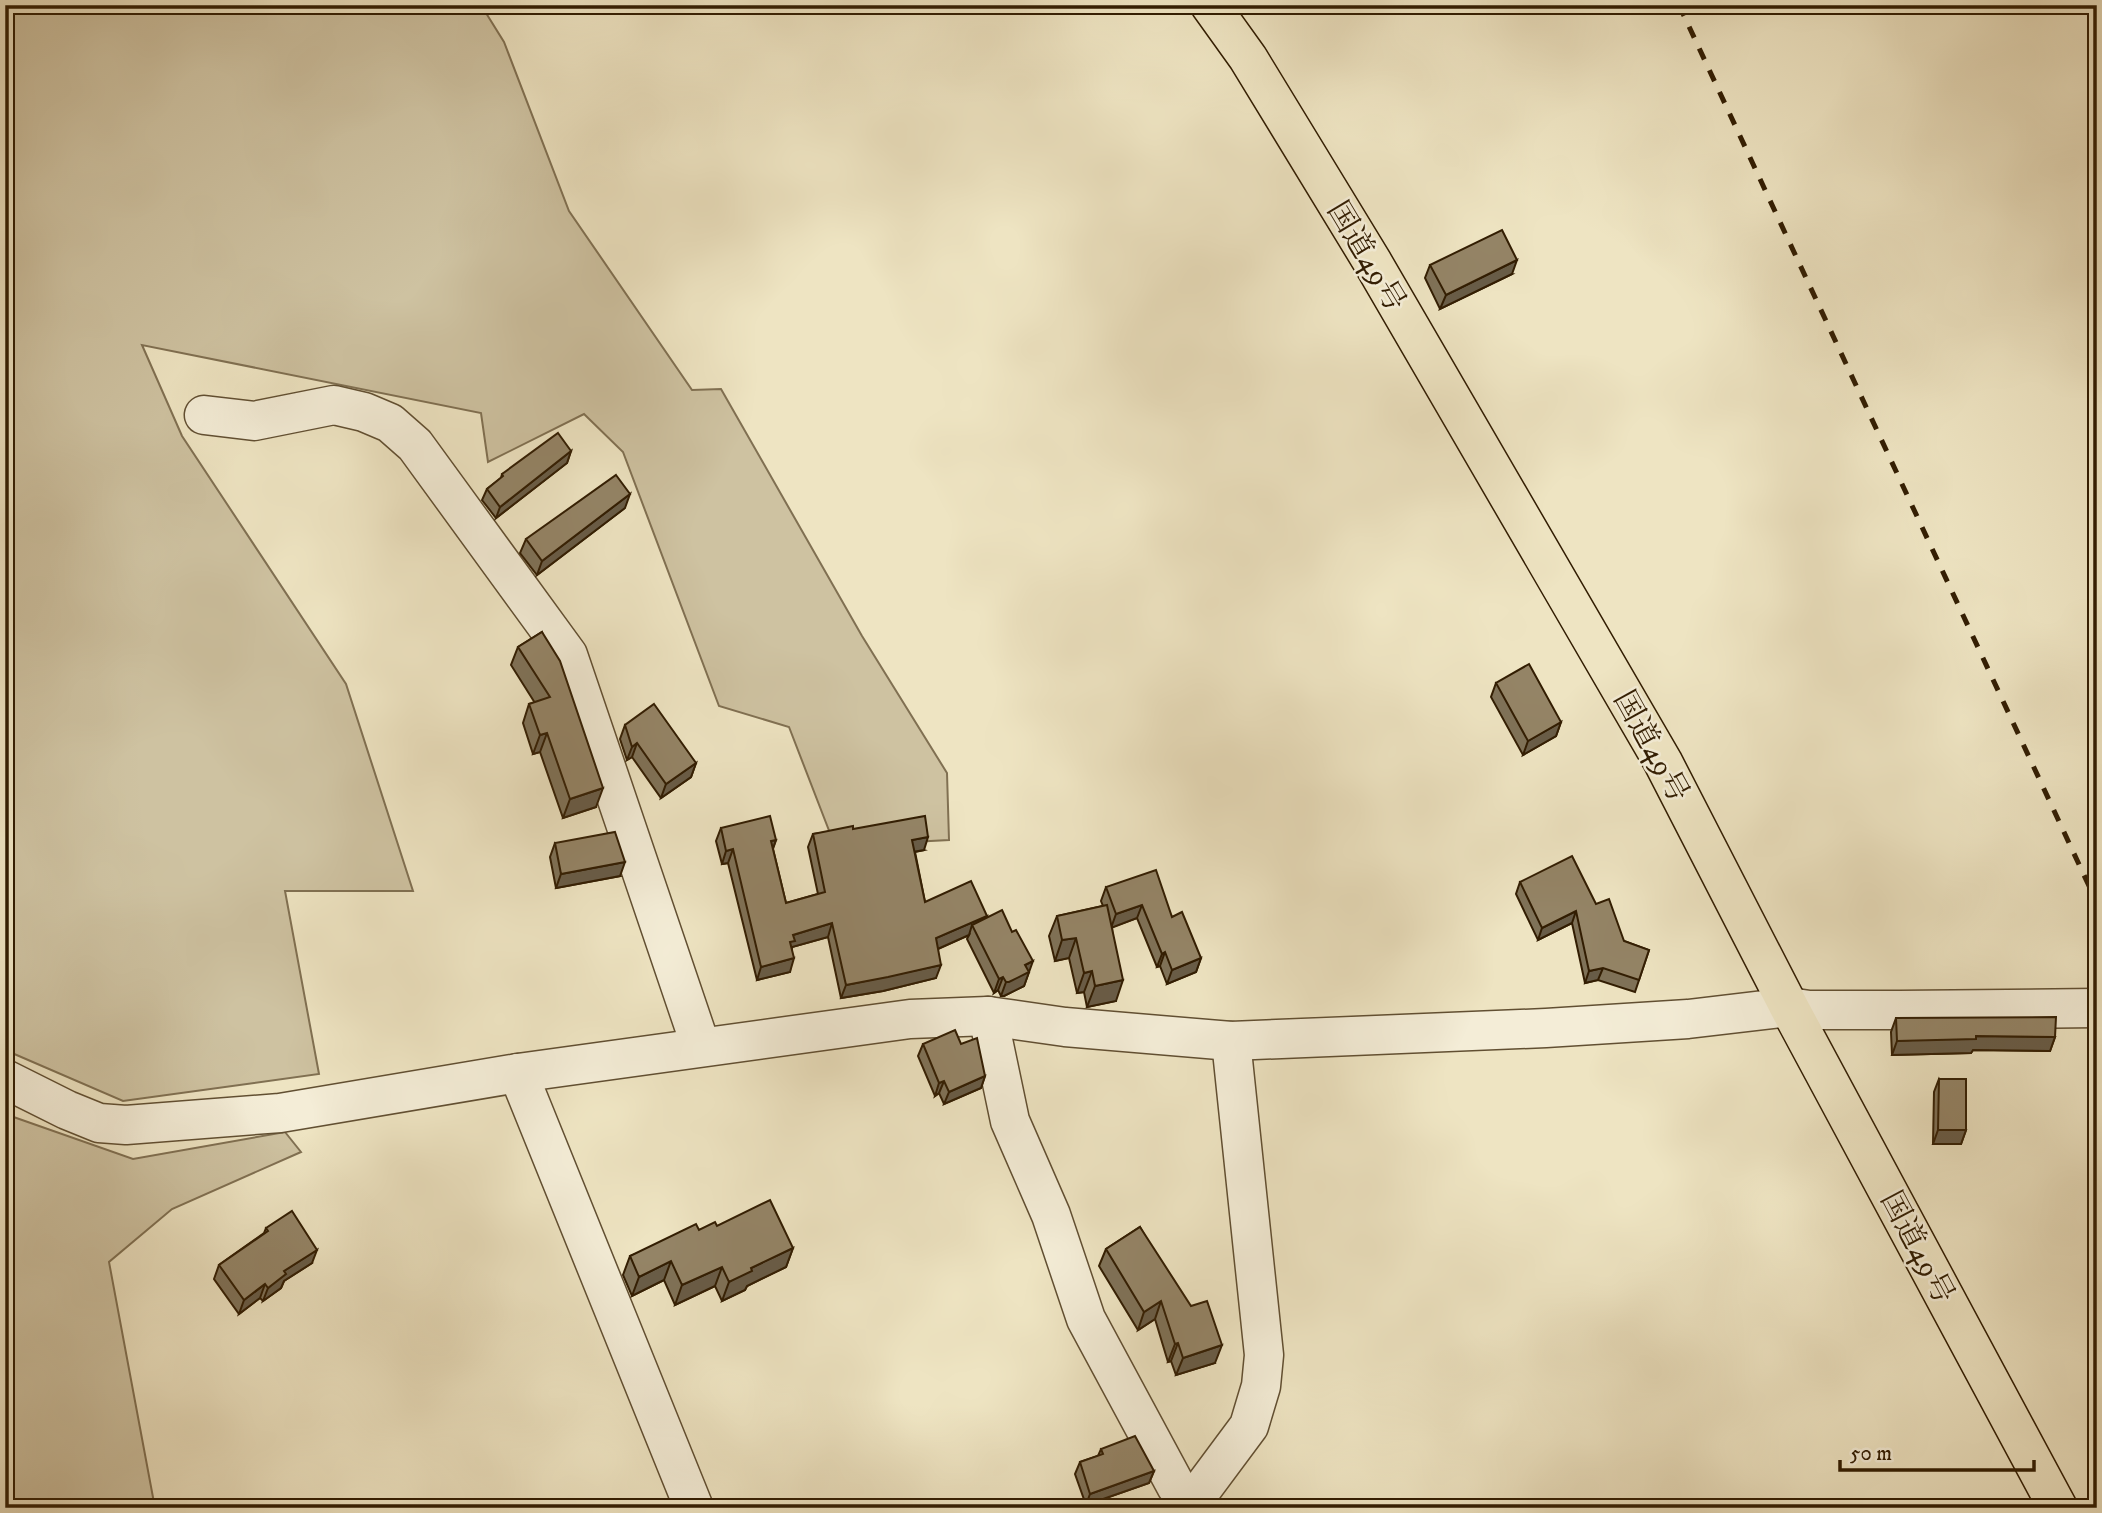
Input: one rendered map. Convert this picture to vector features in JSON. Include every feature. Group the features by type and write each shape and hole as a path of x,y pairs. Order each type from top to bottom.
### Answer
{"highway":[{"name":"国道49号","path":"1210,5 1248,58 1373,263 1656,750 1789,1007 2058,1508"}],"street":[{"path":"204,415 254,421 334,405 364,412 390,423 415,444 568,655 701,1047"},
{"path":"5,1079 99,1123 126,1125 280,1113 518,1073 910,1019 988,1016 1065,1027 1231,1041 1546,1028 1688,1019 1789,1007 1809,1010 2097,1008"},
{"path":"988,1016 1010,1121 1051,1215 1086,1319 1189,1507 1249,1426 1261,1386 1264,1355 1231,1041"},
{"path":"518,1073 694,1508"}],"shaded area":[{"path":"5,5 481,5 504,42 569,211 692,390 721,389 862,636 947,773 949,840 835,846 789,727 719,706 623,452 584,414 488,462 481,413 142,345 182,436 346,684 413,891 285,891 319,1074 123,1101 5,1050"},
{"path":"5,1114 133,1159 285,1132 301,1152 172,1209 109,1262 155,1508 5,1508"}],"building":[{"path":"1502,230 1517,260 1446,295 1430,265"},
{"path":"558,433 571,451 500,507 487,489 503,476 502,474"},
{"path":"616,475 630,494 542,561 526,539"},
{"path":"542,632 560,661 603,788 570,799 547,733 540,735 529,704 550,697 518,647"},
{"path":"1529,664 1561,722 1528,741 1496,683"},
{"path":"654,704 696,763 666,784 637,743 632,747 625,725"},
{"path":"770,816 776,840 771,841 786,903 825,892 813,834 925,816 928,837 912,840 925,902 971,881 987,916 936,938 941,965 888,977 846,985 832,923 793,935 795,941 790,942 794,958 761,967 733,849 726,851 721,828"},
{"path":"615,832 625,862 561,874 555,843"},
{"path":"1572,856 1596,904 1609,899 1624,941 1649,950 1639,980 1603,968 1589,971 1576,911 1542,928 1520,882"},
{"path":"1156,870 1172,917 1182,912 1201,958 1172,970 1165,952 1162,954 1142,905 1116,914 1106,887"},
{"path":"1107,905 1123,980 1095,986 1092,971 1084,973 1076,938 1062,940 1057,916"},
{"path":"1002,910 1012,932 1016,930 1033,961 1025,965 1029,972 1009,982 1003,977 999,979 972,925"},
{"path":"2056,1017 2055,1037 1976,1036 1976,1039 1897,1041 1896,1018"},
{"path":"955,1030 961,1044 977,1038 985,1076 949,1092 944,1081 939,1083 923,1044"},
{"path":"1939,1079 1966,1079 1966,1130 1938,1130"},
{"path":"770,1200 793,1248 729,1282 722,1267 682,1285 671,1261 639,1277 630,1256 696,1224 699,1230 715,1222 717,1226"},
{"path":"292,1211 317,1250 284,1271 286,1274 268,1288 265,1284 244,1300 219,1265"},
{"path":"1140,1227 1191,1306 1207,1301 1222,1345 1183,1358 1178,1343 1175,1344 1161,1301 1144,1312 1106,1249"},
{"path":"1135,1436 1154,1471 1090,1494 1080,1462 1103,1454 1101,1449"}],"railway":[{"path":"1679,5 2097,903"}]}
